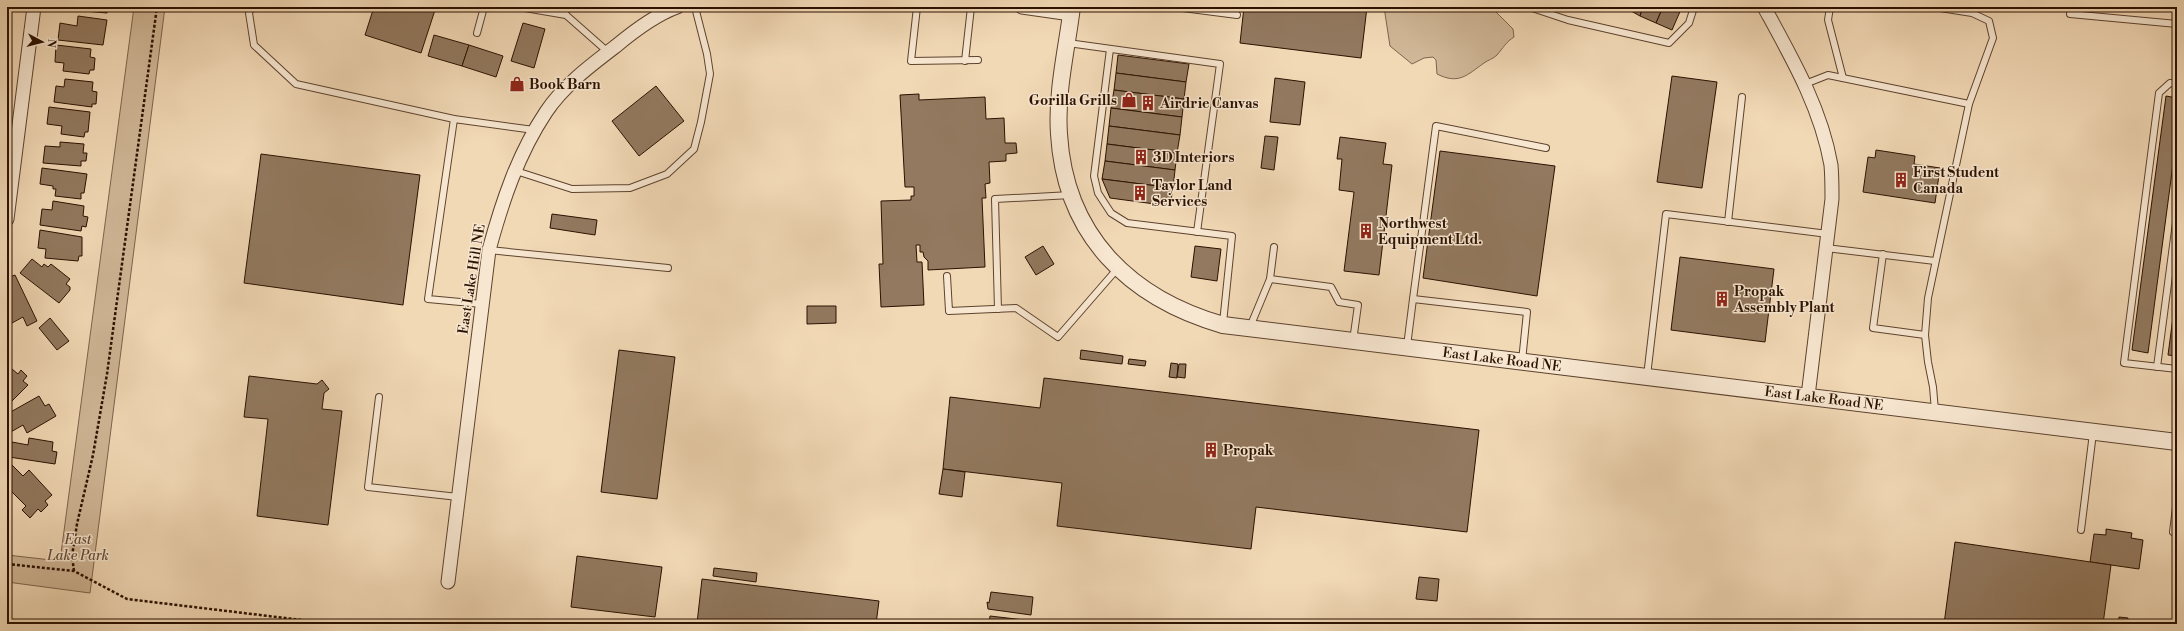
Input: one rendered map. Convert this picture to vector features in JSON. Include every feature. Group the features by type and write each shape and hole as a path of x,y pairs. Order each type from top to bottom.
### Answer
{"street":[{"path":"7,219 34,7"},
{"name":"East Lake Hill NE","path":"448,582 489,250 500,207 516,170 546,112 583,71 629,35 677,7"},
{"path":"1022,7 1072,11"},
{"path":"1764,7 1805,84 1824,133 1831,167 1832,199 1808,396"},
{"name":"East Lake Road NE","path":"1072,11 1060,104 1059,133 1064,171 1071,195 1091,236 1118,268 1145,291 1172,307 1193,316 1223,325 2177,442"}],"lane":[{"path":"252,7 249,13 254,45 296,84 454,119 536,131"},
{"path":"477,33 484,7"},
{"path":"519,7 566,15"},
{"path":"560,7 566,15 608,52"},
{"path":"516,170 572,189 630,188 667,174 694,149 702,122 708,81 708,54 695,7"},
{"path":"917,7 911,61 978,60"},
{"path":"965,60 971,7"},
{"path":"1175,7 1237,15"},
{"path":"1529,7 1568,20 1669,43 1689,23 1694,7"},
{"path":"1830,7 1828,20 1843,78"},
{"path":"1934,7 1972,13 1989,21 1993,38 1969,104 1928,298 1925,335 1933,387 1935,412"},
{"path":"2071,7 2070,14 2177,24"},
{"path":"1068,43 1220,64 1197,232"},
{"path":"1110,50 1094,176 1098,193 1111,213 1127,223 1232,236 1223,325"},
{"path":"1805,84 1828,75 1969,104"},
{"path":"2177,84 2170,83 2159,94 2124,363 2177,369"},
{"path":"1728,222 1742,97"},
{"path":"454,119 428,299 482,304"},
{"path":"1407,347 1436,126 1546,148"},
{"path":"998,309 995,199 1071,195"},
{"path":"1647,376 1666,214 1828,234"},
{"path":"2157,367 2177,215"},
{"path":"1249,328 1270,280 1274,247"},
{"path":"1826,248 1935,260"},
{"path":"489,250 668,268"},
{"path":"1882,254 1873,328 1925,335"},
{"path":"948,276 949,311 1016,308 1058,337 1118,268"},
{"path":"1270,280 1331,287 1339,302 1358,305 1353,341"},
{"path":"1413,299 1527,312 1522,361"},
{"path":"379,397 368,487 458,497"},
{"path":"2081,530 2094,431"},
{"path":"2177,499 2174,532 2177,532"}],"path":[{"path":"74,571 72,556 107,374 157,7"},
{"path":"7,564 74,571 127,599 335,624"}],"green space":[{"name":"East Lake Park","path":"134,7 165,7 90,593 7,582 7,555 60,561"},
{"path":"1384,7 1491,7 1513,29 1514,37 1495,56 1467,75 1457,79 1451,79 1437,74 1436,60 1433,57 1424,58 1412,64 1390,46"}],"building":[{"path":"73,7 108,7 107,13 73,10"},
{"path":"374,7 436,7 421,53 365,35"},
{"path":"1244,7 1367,7 1361,58 1240,43"},
{"path":"1624,7 1643,7 1640,16"},
{"path":"1643,7 1663,7 1656,23 1640,16"},
{"path":"1663,7 1682,7 1672,30 1656,23"},
{"path":"78,16 107,20 103,45 58,40 60,23 77,26"},
{"path":"523,23 545,29 534,68 511,61"},
{"path":"434,35 469,45 462,66 428,56"},
{"path":"56,45 91,49 90,57 95,58 94,70 90,70 89,74 63,71 64,63 55,62"},
{"path":"469,45 503,56 496,77 462,66"},
{"path":"1118,55 1189,64 1186,82 1116,73"},
{"path":"1116,73 1186,82 1184,99 1114,90"},
{"path":"1672,76 1717,82 1702,188 1657,182"},
{"path":"1275,78 1305,82 1300,125 1270,122"},
{"path":"65,79 93,82 92,91 97,92 96,104 92,104 92,107 54,102 56,86 64,87"},
{"name":"Book Barn","path":"516,79 521,81 517,89 512,86"},
{"path":"656,86 684,121 639,156 612,121"},
{"name":"Airdrie Canvas","path":"1114,90 1184,99 1182,117 1111,108"},
{"path":"919,94 919,100 985,97 986,119 1004,118 1005,143 1016,143 1017,153 1006,154 1006,161 989,162 990,183 985,184 986,198 982,198 985,267 928,270 928,261 924,257 923,252 920,252 920,245 916,245 917,262 922,262 924,305 881,307 879,264 883,264 881,201 911,200 911,196 914,196 914,187 905,187 900,95"},
{"path":"2166,96 2177,98 2177,134 2148,353 2132,350"},
{"path":"49,107 90,112 88,132 85,132 84,137 61,134 62,126 47,124"},
{"path":"1111,108 1182,117 1180,135 1109,126"},
{"path":"1109,126 1180,135 1177,153 1107,144"},
{"path":"1265,136 1278,137 1274,170 1261,168"},
{"name":"Northwest Equipment Ltd.","path":"1340,137 1386,143 1383,164 1392,165 1379,275 1344,271 1354,192 1339,190 1342,159 1337,159"},
{"path":"60,142 84,144 83,153 87,153 86,161 81,161 81,166 43,163 45,146 60,147"},
{"name":"3D Interiors","path":"1107,144 1177,153 1175,170 1105,161"},
{"name":"First Student Canada","path":"1876,150 1915,156 1914,164 1940,168 1935,203 1863,192 1868,157 1875,158"},
{"path":"1440,151 1555,166 1537,296 1423,278"},
{"path":"261,154 420,175 403,305 244,283"},
{"path":"1105,161 1175,170 1173,188 1102,179"},
{"path":"42,168 87,174 84,193 81,193 81,199 55,196 56,189 53,189 53,186 40,184"},
{"name":"Taylor Land Services","path":"1102,179 1173,188 1170,206 1110,198"},
{"path":"53,201 84,206 83,216 88,217 86,227 82,226 81,231 40,225 42,209 52,210"},
{"path":"552,214 597,220 595,235 550,228"},
{"path":"40,230 82,237 82,256 79,256 78,261 45,258 46,249 38,248"},
{"path":"1043,246 1054,264 1036,275 1025,257"},
{"path":"1195,246 1221,249 1217,281 1191,277"},
{"name":"Propak Assembly Plant","path":"1680,257 1774,269 1765,342 1671,330"},
{"path":"32,259 42,267 44,264 48,267 51,264 70,279 66,284 70,287 70,290 59,303 20,273"},
{"path":"15,275 37,321 27,326 23,317 12,323 7,311 7,278"},
{"path":"2177,287 2177,356 2168,355"},
{"path":"807,306 836,306 836,323 807,324"},
{"path":"50,318 69,341 57,350 39,328"},
{"path":"619,350 675,357 657,499 601,492"},
{"path":"1081,350 1123,356 1122,364 1080,359"},
{"path":"1129,359 1146,361 1145,366 1128,364"},
{"path":"1171,363 1178,364 1177,378 1169,377"},
{"path":"1179,364 1186,364 1185,378 1177,377"},
{"path":"12,369 18,374 21,370 27,376 23,381 28,385 7,406 7,374"},
{"path":"249,376 317,384 322,380 329,389 324,393 322,409 342,411 328,525 257,516 268,419 244,417"},
{"name":"Propak","path":"1044,378 1479,430 1467,532 1256,507 1251,549 1057,526 1062,483 943,469 950,397 1040,408"},
{"path":"39,396 45,406 49,404 56,416 27,433 23,425 9,433 7,429 7,414"},
{"path":"29,438 53,442 52,451 57,452 55,464 9,457 12,442 28,445"},
{"path":"11,464 23,476 29,470 52,495 45,501 48,505 41,512 38,509 30,518 22,510 26,506 7,487 7,468"},
{"path":"943,469 965,472 962,497 939,494"},
{"path":"2106,529 2132,533 2131,538 2143,540 2139,569 2090,562 2094,534 2106,535"},
{"path":"1955,542 2111,565 2103,624 1944,624"},
{"path":"577,556 662,567 655,617 571,607"},
{"path":"714,568 757,573 756,582 713,576"},
{"path":"1419,577 1439,579 1437,601 1416,599"},
{"path":"702,579 879,601 876,624 697,623"},
{"path":"991,592 1033,597 1031,615 988,609 987,602 989,603"},
{"path":"990,616 1059,624 989,624"},
{"path":"2119,617 2128,618 2127,624 2118,624"}],"place":[{"name":"Book Barn","path":"517,84"},
{"name":"Gorilla Grills","path":"1129,100"},
{"name":"Airdrie Canvas","path":"1148,103"},
{"name":"3D Interiors","path":"1141,157"},
{"name":"First Student Canada","path":"1901,180"},
{"name":"Taylor Land Services","path":"1140,193"},
{"name":"Northwest Equipment Ltd.","path":"1366,231"},
{"name":"Propak Assembly Plant","path":"1722,299"},
{"name":"Propak","path":"1211,450"}]}
